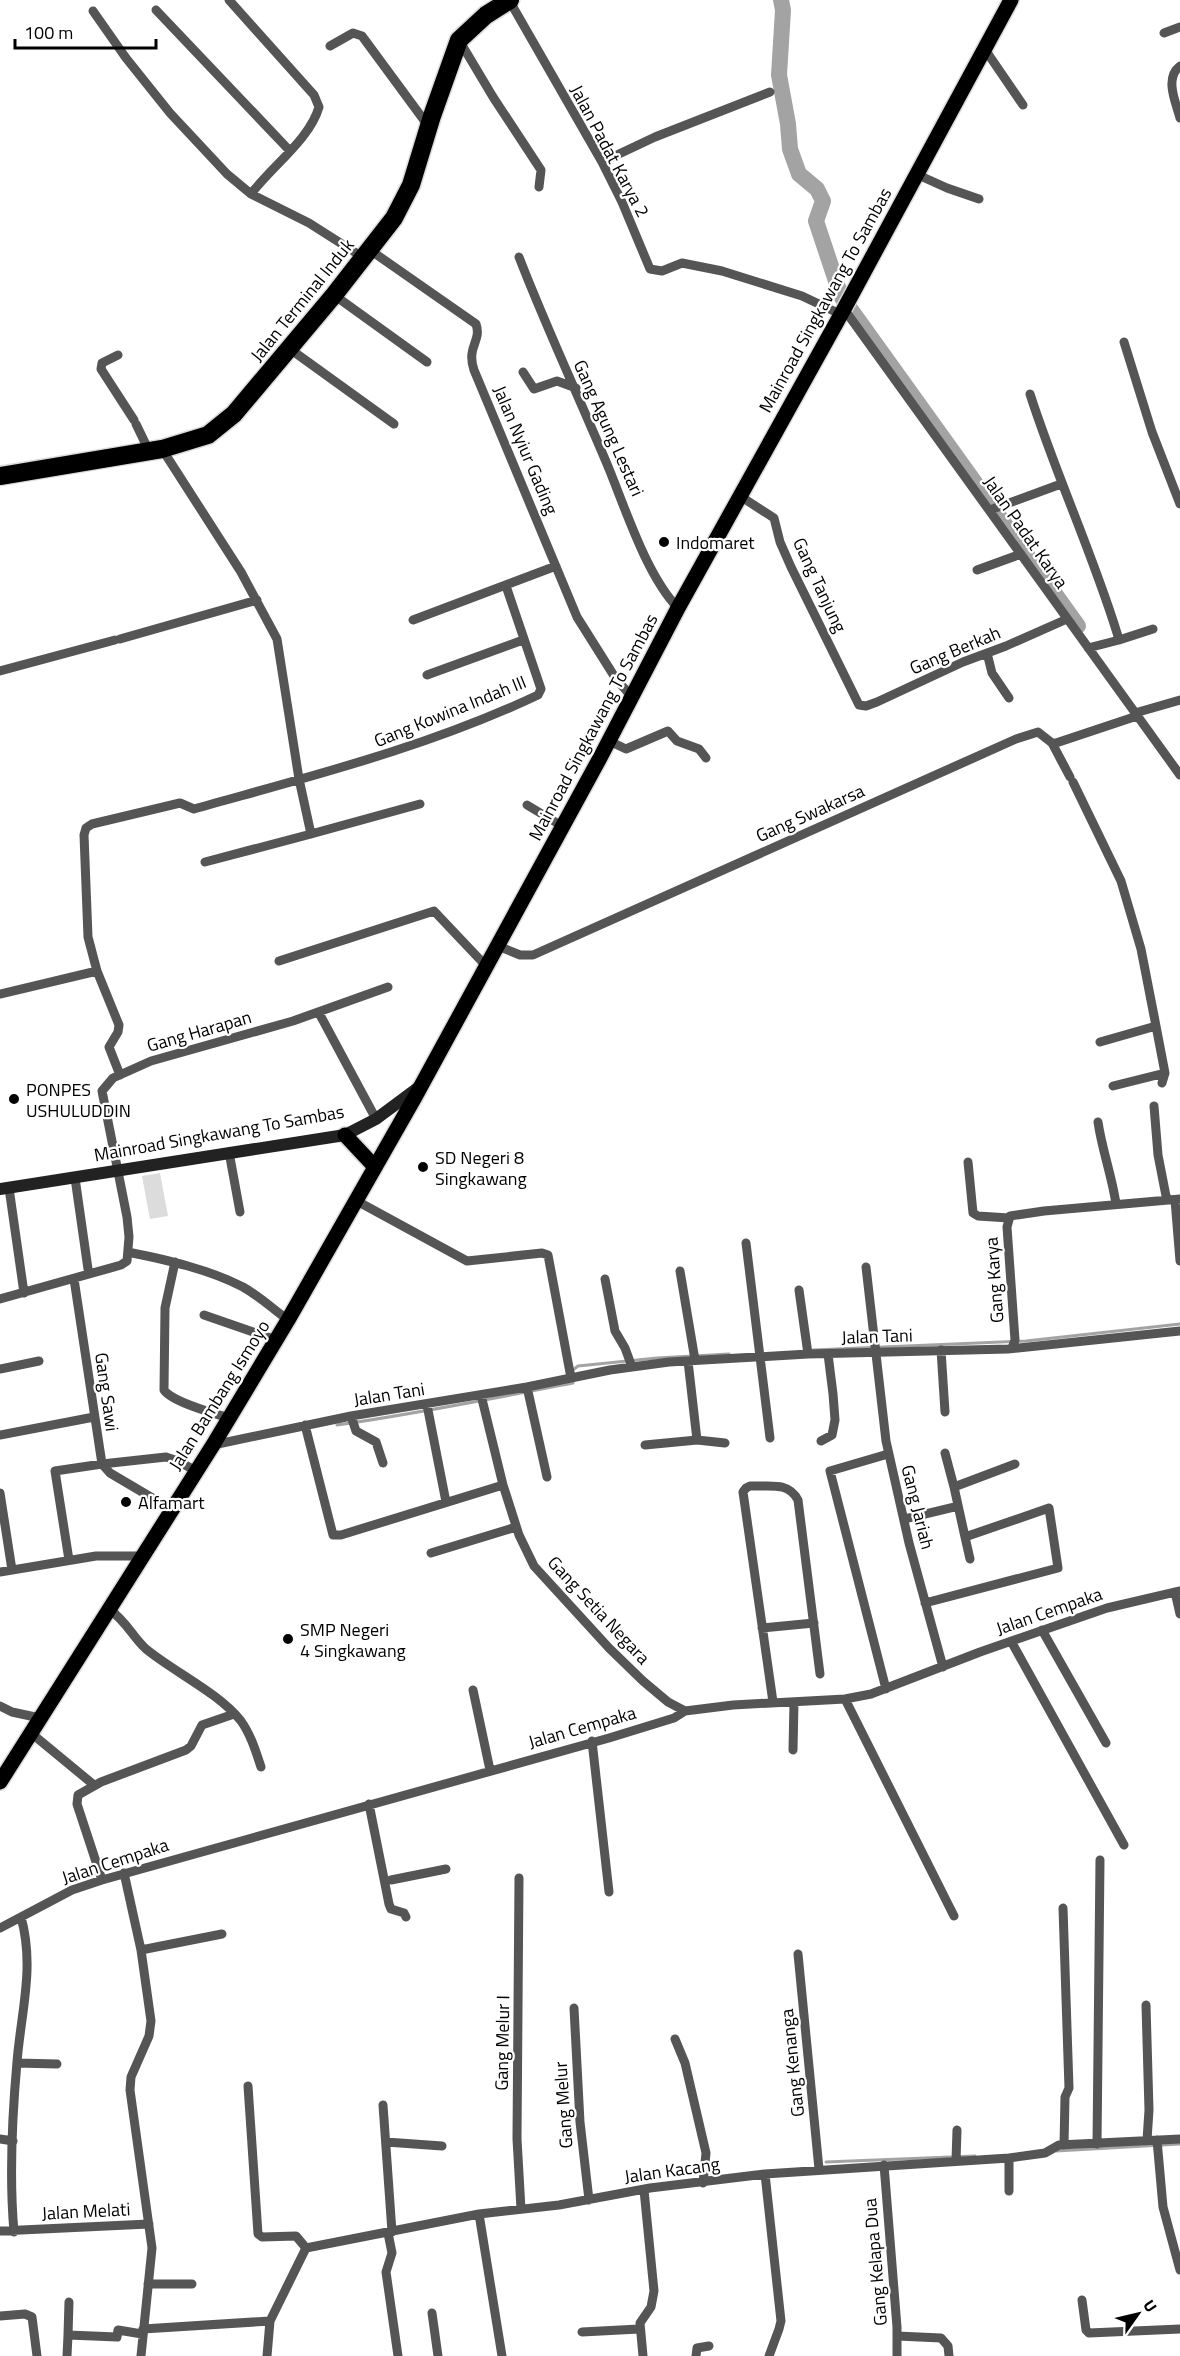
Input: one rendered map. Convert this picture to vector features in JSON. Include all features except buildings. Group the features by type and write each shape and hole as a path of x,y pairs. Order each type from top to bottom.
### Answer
{"highway":[{"name":"Jalan Terminal Induk","path":"0,476 156,450 201,438 217,429 243,405 394,218 406,197 459,40 486,15 510,0"}],"main road":[{"name":"Mainroad Singkawang To Sambas","path":"422,1084 487,967 504,949 562,826 611,742 678,608 1011,0"},
{"name":"Jalan Bambang Ismoyo","path":"0,1782 34,1735 40,1718 114,1613 142,1556 171,1509 196,1471 218,1444 229,1418 288,1320 422,1084"},
{"path":"345,1135 374,1166"}],"street":[{"path":"229,0 319,102 316,115 290,151 251,195"},
{"name":"Jalan Padat Karya 2","path":"510,0 602,162 622,202 650,269 662,271 682,263 722,271 844,307"},
{"path":"156,10 290,151"},
{"path":"93,11 126,58 170,113 214,161 251,195 367,254"},
{"path":"1164,33 1180,27"},
{"path":"330,46 353,33 362,36 429,127"},
{"path":"459,40 493,97 542,170 539,187"},
{"path":"984,48 1023,105"},
{"path":"1180,66 1173,75 1172,87 1180,118"},
{"path":"602,162 655,137 770,92"},
{"path":"916,174 947,189 979,199"},
{"name":"Jalan Nyiur Gading","path":"367,254 476,324 477,337 470,354 474,370 587,635 632,697"},
{"name":"Gang Agung Lestari","path":"519,257 539,309 576,388 645,554 669,598 678,608"},
{"path":"334,295 427,362"},
{"name":"Jalan Padat Karya","path":"844,307 1067,619 1092,648 1139,713 1180,775"},
{"path":"1124,342 1152,432 1180,504"},
{"path":"290,349 394,424"},
{"path":"118,355 100,366 135,422 257,600 277,639 299,779 311,834"},
{"path":"523,372 534,389 557,381 576,388"},
{"path":"1030,394 1061,484 1085,540 1119,640"},
{"path":"990,510 1061,484"},
{"name":"Gang Tanjung","path":"740,496 774,518 780,542 791,567 857,702"},
{"path":"977,570 1020,554"},
{"path":"413,620 556,566"},
{"name":"Gang Kowina Indah III","path":"299,779 380,757 424,742 538,695 541,689 506,586"},
{"path":"0,671 257,600"},
{"name":"Gang Berkah","path":"857,702 859,705 866,706 1067,619"},
{"path":"1092,648 1153,629"},
{"path":"427,675 524,640"},
{"path":"987,653 992,673 1009,698"},
{"path":"1162,1083 1165,1073 1141,949 1121,881 1052,743 1180,700"},
{"path":"611,742 624,749 668,731 677,741 699,749 706,758"},
{"name":"Gang Swakarsa","path":"504,949 525,956 541,951 1016,739 1038,732 1052,743"},
{"path":"120,1075 109,1047 118,1032 119,1025 97,971 88,937 84,835 87,828 92,824 180,803 194,809 299,779"},
{"path":"205,862 420,804"},
{"path":"527,805 562,826"},
{"path":"279,961 434,911 487,967"},
{"path":"0,994 97,971"},
{"name":"Gang Harapan","path":"118,1170 102,1091 114,1078 151,1061 319,1013 388,987"},
{"path":"319,1013 376,1119"},
{"path":"1100,1042 1156,1026"},
{"path":"1113,1086 1165,1073"},
{"name":"Mainroad Singkawang To Sambas","path":"5,1188 345,1135 376,1119 422,1084"},
{"path":"1154,1106 1158,1155 1166,1197 1175,1200 1180,1261"},
{"path":"1098,1122 1103,1152 1112,1177 1116,1204"},
{"path":"229,1152 240,1212"},
{"path":"968,1162 973,1213 978,1216 1009,1218"},
{"path":"0,1299 127,1262 127,1217 118,1170"},
{"path":"75,1178 88,1269"},
{"path":"5,1188 24,1293"},
{"path":"355,1200 467,1261 542,1253 548,1255 571,1375"},
{"name":"Gang Karya","path":"1013,1344 1007,1234 1009,1218 1012,1215 1175,1200"},
{"path":"746,1243 770,1438"},
{"path":"128,1252 175,1262 245,1288 288,1320"},
{"path":"175,1262 165,1308 164,1390 167,1394 180,1400 229,1418"},
{"name":"Gang Jariah","path":"866,1267 888,1454 943,1667"},
{"path":"680,1271 691,1361 697,1440"},
{"name":"Gang Sawi","path":"74,1279 102,1464"},
{"path":"605,1279 615,1331 625,1348 632,1368"},
{"path":"799,1290 808,1351"},
{"path":"204,1315 276,1340"},
{"name":"Jalan Tani","path":"218,1444 305,1425 352,1421 482,1401 571,1375 760,1352 808,1351 828,1354 874,1348 941,1350 1180,1331"},
{"path":"941,1350 945,1412"},
{"path":"821,1441 832,1435 834,1420 828,1354"},
{"path":"0,1369 39,1361"},
{"path":"527,1387 547,1477"},
{"name":"Gang Setia Negara","path":"482,1401 516,1527 534,1566 556,1592 649,1687 668,1702 685,1711"},
{"path":"428,1410 446,1502"},
{"path":"0,1435 94,1417"},
{"path":"352,1421 360,1435 375,1440 383,1463"},
{"path":"305,1425 333,1535 341,1535 503,1485"},
{"path":"645,1445 697,1440 725,1443"},
{"path":"945,1453 970,1559"},
{"path":"886,1689 831,1471 888,1454"},
{"path":"69,1560 54,1473 57,1470 166,1456 196,1471"},
{"path":"102,1464 110,1473 171,1509"},
{"path":"954,1487 1014,1464"},
{"path":"773,1702 743,1492 750,1486 788,1487 798,1500 820,1674"},
{"path":"0,1493 12,1570"},
{"path":"904,1519 958,1506"},
{"path":"925,1603 1058,1568 1048,1509 965,1537"},
{"path":"431,1553 516,1527"},
{"path":"0,1572 69,1560 107,1556 142,1556"},
{"path":"1178,1591 1180,1614"},
{"name":"Jalan Cempaka","path":"0,1928 72,1890 124,1873 369,1804 488,1765 592,1741 674,1718 685,1711 773,1702 845,1699 871,1694 1042,1630 1131,1601 1178,1591"},
{"path":"114,1613 148,1650 197,1684 234,1714 245,1728 261,1767"},
{"path":"762,1628 813,1623"},
{"path":"1042,1630 1106,1743"},
{"path":"1011,1641 1124,1845"},
{"path":"473,1690 488,1765"},
{"path":"845,1699 954,1916"},
{"path":"793,1750 794,1702"},
{"path":"0,1706 12,1712 40,1718"},
{"path":"102,1880 76,1800 78,1795 94,1785 178,1753 191,1746 202,1725 234,1714"},
{"path":"34,1735 94,1785"},
{"path":"592,1741 609,1892"},
{"path":"369,1804 389,1904 391,1909 404,1913 406,1917"},
{"path":"1097,2144 1100,1860"},
{"path":"391,1880 446,1869"},
{"path":"124,1873 141,1950 151,2021 149,2036 134,2069 130,2090 149,2224"},
{"name":"Gang Melur I","path":"519,1878 517,2139 521,2209"},
{"path":"1063,1908 1069,2088 1065,2097 1064,2145"},
{"path":"14,2232 11,2189 17,2063 28,1969 27,1939 21,1917"},
{"path":"141,1950 222,1934"},
{"name":"Gang Kenanga","path":"798,1954 819,2169"},
{"path":"1146,2005 1149,2110 1163,2207 1180,2270"},
{"name":"Gang Melur","path":"574,2008 579,2100 589,2200"},
{"path":"675,2039 685,2064 706,2153 703,2182"},
{"path":"17,2063 57,2064"},
{"path":"248,2086 258,2234 262,2237 296,2236 306,2248 270,2321 267,2356"},
{"path":"383,2105 392,2253 386,2268 398,2356"},
{"path":"956,2157 957,2130"},
{"path":"0,2139 13,2141"},
{"name":"Jalan Kacang","path":"306,2248 479,2214 765,2174 956,2157 1009,2158 1064,2145 1155,2144 1180,2139"},
{"path":"386,2142 442,2146"},
{"path":"1009,2158 1009,2191"},
{"name":"Gang Kelapa Dua","path":"884,2165 897,2356"},
{"path":"765,2174 780,2321 768,2356"},
{"path":"643,2356 640,2324 654,2301 644,2190"},
{"path":"479,2214 502,2356"},
{"name":"Jalan Melati","path":"0,2231 149,2224 152,2248 141,2356"},
{"path":"148,2284 192,2284"},
{"path":"1082,2300 1086,2330 1089,2333 1180,2329"},
{"path":"67,2356 69,2302"},
{"path":"432,2313 438,2356"},
{"path":"0,2316 25,2314 32,2317 37,2356"},
{"path":"68,2335 117,2337 118,2330 143,2331 270,2321"},
{"path":"582,2332 639,2329"},
{"path":"897,2336 941,2338 948,2346 949,2356"},
{"path":"696,2356 697,2348 709,2346"}],"shaded area":[{"path":"160,1173 168,1216 150,1219 142,1176"}],"waterway":[{"path":"781,0 783,10 779,75 790,149 799,174 817,189 823,201 816,221 841,296 1078,626"},
{"path":"813,1350 1026,1341 1180,1324"},
{"path":"573,1370 578,1366 729,1354"},
{"path":"337,1425 426,1411 573,1383 573,1379"},
{"path":"1056,2151 1180,2144"},
{"path":"826,2162 975,2156"}],"place":[{"name":"Indomaret","path":"664,542"},
{"name":"PONPES USHULUDDIN","path":"14,1099"},
{"name":"SD Negeri 8 Singkawang","path":"423,1167"},
{"name":"Alfamart","path":"126,1502"},
{"name":"SMP Negeri 4 Singkawang","path":"288,1639"}]}
